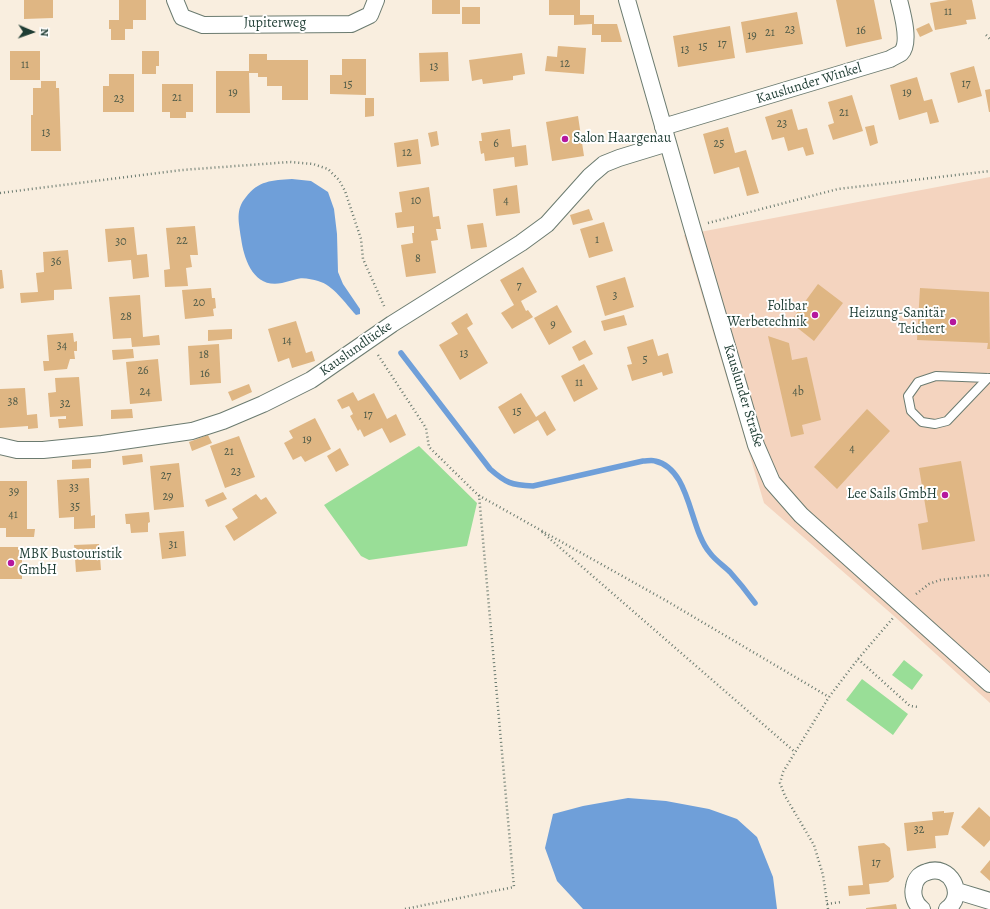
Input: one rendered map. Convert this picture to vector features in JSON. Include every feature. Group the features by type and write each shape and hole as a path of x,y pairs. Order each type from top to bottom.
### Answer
{"street":[{"name":"Jupiterweg","path":"175,0 182,17 203,25 211,25 351,24 370,15 376,0"},
{"name":"Kauslunder Straße","path":"627,0 756,445 772,482 801,515 990,684"},
{"name":"Kauslunder Winkel","path":"663,127 890,59 901,53 905,42 905,30 899,0"},
{"name":"Kauslundlücke","path":"0,446 18,450 44,450 102,444 192,431 263,404 311,380 392,324 521,243 547,224 590,176 604,164 668,143"},
{"path":"922,909 917,905 912,892 915,881 921,874 933,870 944,872 952,879 956,891 955,900 947,909"},
{"path":"956,891 990,900"}],"lane":[{"path":"936,376 989,378 947,421 935,424 922,422 911,410 908,396 918,382 936,376"}],"path":[{"path":"986,35 990,39"},
{"path":"0,193 182,170 290,162 314,164 328,169 339,180 346,191 361,239 363,259 392,324"},
{"path":"692,227 838,189 990,171"},
{"path":"369,341 426,428 429,447 478,495 665,600 829,697"},
{"path":"405,909 514,887 478,495"},
{"path":"538,528 795,752"},
{"path":"828,909 823,875 814,845 785,796 780,783 783,772 829,697 858,659 904,606 922,588 940,580 990,575"},
{"path":"858,659 910,706 918,707"},
{"path":"828,904 841,902"}],"shaded area":[{"path":"990,177 990,703 894,616 764,503 684,235"}],"green space":[{"path":"419,446 477,503 467,546 369,560 361,556 324,505"},
{"path":"904,660 923,675 912,690 892,675"},
{"path":"862,679 908,714 893,735 846,700"}],"water":[{"path":"292,179 311,181 328,192 334,209 337,234 338,272 343,284 360,309 360,314 356,315 329,286 323,283 299,278 272,284 264,282 252,271 242,246 239,221 240,207 255,188 266,182"},
{"path":"628,798 666,801 709,809 737,819 757,837 773,877 777,909 583,909 557,881 545,848 553,814 583,806"}],"building":[{"path":"24,0 53,0 53,18 24,19"},
{"path":"119,0 146,0 146,20 133,20 133,29 125,29 125,40 111,40 109,20 119,20"},
{"path":"432,0 460,0 460,14 432,14"},
{"path":"549,0 580,0 580,15 594,15 594,24 617,24 622,42 601,42 601,35 592,35 592,24 574,25 574,15 549,15"},
{"path":"836,0 874,0 882,39 846,47"},
{"path":"948,0 972,0 976,19 966,20 967,24 935,30 930,3"},
{"path":"462,7 480,7 480,24 462,24"},
{"path":"797,12 803,44 746,53 741,22"},
{"path":"929,23 933,31 920,37 916,29"},
{"path":"730,26 735,58 678,67 673,36"},
{"path":"558,46 586,48 584,74 545,71 547,56 557,57"},
{"path":"10,51 40,51 40,80 10,80"},
{"path":"142,51 159,51 159,66 156,66 156,74 142,74"},
{"path":"448,52 449,81 420,82 419,53"},
{"path":"522,53 525,74 513,76 513,80 483,84 482,79 472,81 469,60"},
{"path":"249,54 267,54 267,60 308,60 308,100 282,100 282,86 267,86 267,77 258,77 258,73 249,73 250,113 216,113 216,71 249,71"},
{"path":"342,59 366,59 366,95 330,94 330,75 342,75"},
{"path":"974,66 982,96 958,103 950,73"},
{"path":"109,74 134,74 134,112 103,112 103,86 109,86"},
{"path":"917,77 924,101 932,99 939,122 930,124 927,112 899,120 890,85"},
{"path":"41,81 56,81 56,88 59,88 61,151 31,151 33,88 41,88"},
{"path":"162,84 193,84 193,112 186,112 186,118 170,118 170,112 162,112"},
{"path":"990,89 990,112 989,112 985,90"},
{"path":"852,95 863,131 833,140 828,125 834,123 828,102"},
{"path":"365,98 374,98 374,116 365,117"},
{"path":"792,109 798,130 807,128 814,154 806,156 803,147 788,151 784,137 772,140 765,117"},
{"path":"578,116 584,156 552,161 546,122"},
{"path":"874,125 878,143 870,146 865,127"},
{"path":"728,127 735,153 746,150 759,193 747,196 739,167 714,174 703,134"},
{"path":"510,129 512,147 526,145 528,165 515,167 514,157 485,161 484,153 481,154 479,141 482,141 481,133"},
{"path":"437,131 439,145 431,147 428,133"},
{"path":"418,139 421,164 397,167 394,143"},
{"path":"517,185 520,213 496,216 493,189"},
{"path":"429,187 433,217 439,216 441,229 436,229 438,240 431,241 436,273 406,277 401,245 413,243 412,233 414,233 414,226 397,228 395,213 402,212 399,192"},
{"path":"589,209 593,220 573,225 570,215"},
{"path":"604,222 613,251 589,258 580,229"},
{"path":"483,223 487,247 471,249 467,225"},
{"path":"195,226 198,255 190,255 192,267 186,268 188,286 165,287 164,270 170,269 166,228"},
{"path":"134,227 137,255 147,254 149,277 133,279 131,260 108,262 105,229"},
{"path":"68,250 72,289 54,290 54,300 21,303 20,293 38,292 36,273 44,272 43,252"},
{"path":"523,267 537,292 521,301 526,311 528,310 533,317 512,329 501,313 514,305 500,280"},
{"path":"0,270 2,270 4,288 0,289"},
{"path":"625,277 634,307 605,316 596,286"},
{"path":"818,284 843,303 814,341 790,322"},
{"path":"211,288 212,298 215,298 216,308 213,309 214,316 185,319 182,290"},
{"name":"Heizung-Sanitär Teichert","path":"920,288 989,292 990,349 987,349 988,343 917,340"},
{"path":"140,295 143,337 159,335 160,345 132,347 131,338 113,339 109,297"},
{"path":"557,305 572,332 549,345 534,318"},
{"path":"467,313 473,324 467,328 488,363 460,380 439,345 458,334 451,323"},
{"path":"624,315 627,325 604,331 601,321"},
{"path":"296,321 306,353 312,351 315,361 292,368 289,358 278,362 268,329"},
{"path":"232,329 232,339 208,341 208,330"},
{"path":"73,333 74,342 77,341 77,351 74,351 75,359 70,359 67,369 44,371 43,361 49,361 47,335"},
{"path":"768,336 789,343 792,360 807,357 821,420 802,425 804,434 791,437"},
{"path":"653,339 658,356 668,353 673,373 663,376 662,372 632,381 627,365 632,364 627,347"},
{"path":"585,340 593,354 579,361 572,347"},
{"path":"219,344 221,383 190,385 188,346"},
{"path":"133,349 134,358 113,360 112,350"},
{"path":"158,359 162,401 130,404 126,362"},
{"path":"584,364 598,389 574,402 561,376"},
{"path":"79,377 83,426 59,428 58,419 66,419 66,416 50,417 48,393 56,392 55,378"},
{"path":"249,384 252,392 232,401 228,392"},
{"path":"25,388 27,415 37,414 38,428 28,429 28,426 0,428 0,389"},
{"path":"353,392 358,401 374,393 387,419 396,414 406,435 390,443 382,428 364,437 360,429 358,431 350,416 353,414 349,406 342,409 337,400"},
{"path":"521,393 536,417 545,411 556,430 547,436 538,420 514,434 498,407"},
{"path":"132,409 133,418 111,419 111,410"},
{"path":"867,409 890,431 837,489 814,467"},
{"path":"315,418 331,449 305,462 301,456 293,460 284,443 293,438 289,431"},
{"path":"208,435 212,443 192,451 189,442"},
{"path":"239,436 255,477 225,488 210,446"},
{"path":"340,448 349,465 336,472 327,456"},
{"path":"142,454 143,462 123,465 122,456"},
{"path":"91,459 91,468 72,469 72,460"},
{"name":"Lee Sails GmbH","path":"961,461 975,541 922,550 918,524 928,522 919,468"},
{"path":"179,463 184,507 154,510 150,466"},
{"path":"89,478 91,516 95,515 95,528 74,529 74,517 59,518 57,480"},
{"path":"0,481 27,481 27,529 35,529 34,537 6,537 6,528 0,528"},
{"path":"223,492 227,499 208,507 205,500"},
{"path":"256,494 261,500 266,497 277,513 234,541 225,526 238,518 232,509"},
{"path":"149,512 150,522 148,523 148,532 131,533 130,524 126,524 125,514"},
{"path":"184,531 186,556 162,559 159,533"},
{"path":"99,544 101,570 76,572 74,545"},
{"name":"MBK Bustouristik GmbH","path":"0,547 22,547 22,579 0,579"},
{"path":"979,807 990,817 990,840 984,847 961,827"},
{"path":"944,811 944,813 954,812 948,835 935,836 936,848 907,851 904,823 933,820 932,812"},
{"path":"884,843 890,848 894,877 888,882 869,884 870,894 849,896 848,886 863,885 858,846"},
{"path":"990,860 990,881 980,872"},
{"path":"896,904 897,909 866,909 866,908"}],"waterway":[{"path":"401,353 490,469 509,482 519,485 533,486 643,461 654,461 667,466 676,475 683,487 703,542 712,556 730,572 755,603"}],"place":[{"name":"Salon Haargenau","path":"565,139"},
{"name":"Folibar Werbetechnik","path":"815,315"},
{"name":"Heizung-Sanitär Teichert","path":"953,322"},
{"name":"Lee Sails GmbH","path":"945,495"},
{"name":"MBK Bustouristik GmbH","path":"11,563"}]}
